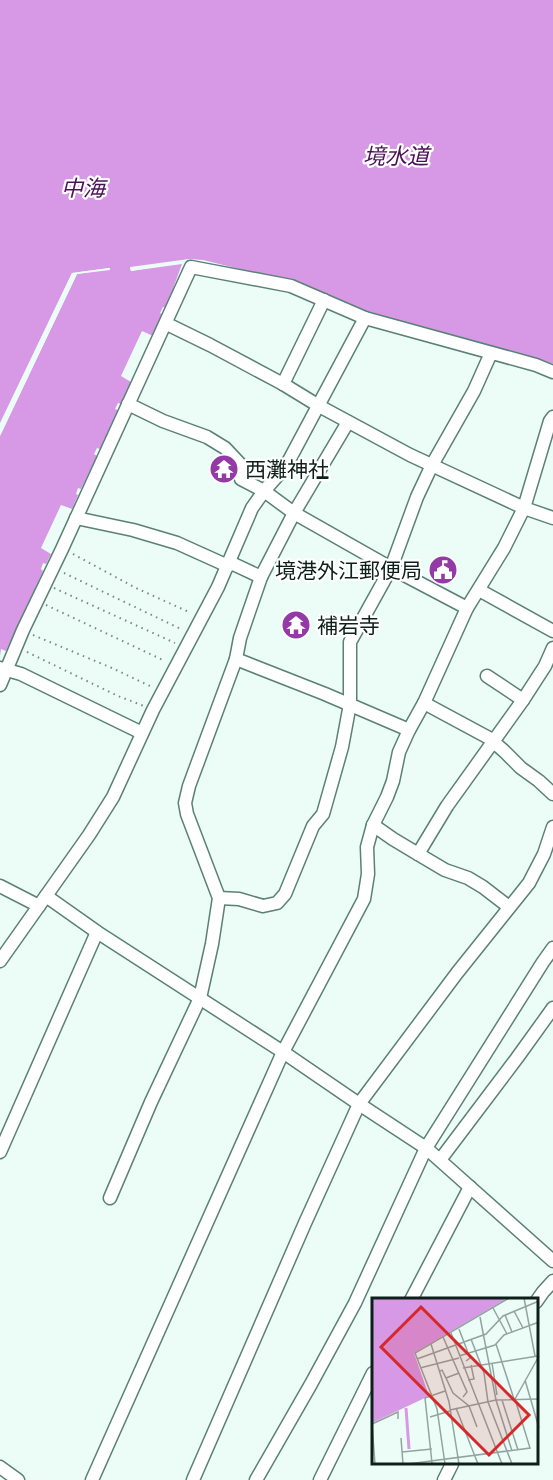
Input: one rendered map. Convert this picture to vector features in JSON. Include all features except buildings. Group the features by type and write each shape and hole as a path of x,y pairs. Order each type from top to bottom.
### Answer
{"street":[{"path":"0,685 3,669 16,648 191,267 291,286 365,318 536,365 553,372"},
{"path":"282,384 324,300"},
{"path":"0,961 113,797 162,692 218,587 252,508 286,466 365,318"},
{"path":"166,324 210,345 410,455 553,518"},
{"path":"219,898 239,899 263,906 276,903 285,894 313,826 323,814 342,747 350,704 350,642 391,568 417,497 432,465 474,391 491,353"},
{"path":"128,404 164,422 207,437 225,448 240,464 241,479 264,491 294,513 467,608"},
{"path":"92,1480 282,1052 364,899 368,874 367,847 373,825 393,781 399,752 467,608 504,548 524,507 553,417"},
{"path":"110,1198 151,1102 200,998 212,944 219,898 187,814 185,803 189,786 236,659 240,638 261,577 294,513 348,422"},
{"path":"76,518 133,530 177,543 261,577"},
{"path":"479,590 553,631"},
{"path":"418,854 447,806 523,700 545,666 553,648"},
{"path":"236,659 409,729"},
{"path":"3,669 21,674 142,733"},
{"path":"487,675 523,700"},
{"path":"424,703 493,742 553,794"},
{"path":"373,825 445,870 468,878 483,887 509,907"},
{"path":"193,1480 359,1104 528,883 544,854 553,827"},
{"path":"0,886 43,901 97,932 426,1148 553,1261"},
{"path":"0,1152 97,932"},
{"path":"256,1480 355,1303 426,1148 553,948"},
{"path":"440,1160 553,1008"},
{"path":"412,1298 470,1187"},
{"path":"538,1300 553,1281"},
{"path":"320,1480 372,1375"},
{"path":"444,1480 452,1465"},
{"path":"0,1467 18,1480"}],"path":[{"path":"62,549 136,588 202,618"},
{"path":"53,568 193,634"},
{"path":"45,584 185,648"},
{"path":"37,601 176,666"},
{"path":"23,630 162,692"},
{"path":"16,648 153,710"}],"water":[{"name":"境水道","path":"0,0 553,0 553,364 408,326 366,313 296,283 203,260 189,259 130,267 131,271 182,264 166,308 163,307 160,313 162,314 153,336 142,331 121,376 131,382 121,404 118,403 115,409 118,410 100,449 97,448 94,454 97,456 81,489 78,488 76,494 78,495 72,509 61,505 41,548 51,554 46,564 43,563 41,569 43,571 6,651 1,649 0,656 0,436 77,274 110,269 72,273 0,423"}],"pier":[{"path":"188,260 131,271 130,268"},
{"path":"110,268 110,270 77,274 0,436 2,426 0,424 72,273"}],"place":[{"name":"西灘神社","path":"224,469"},
{"name":"境港外江郵便局","path":"443,570"},
{"name":"補岩寺","path":"296,625"}],"water label":[{"name":"中海","path":"83,188"}]}
